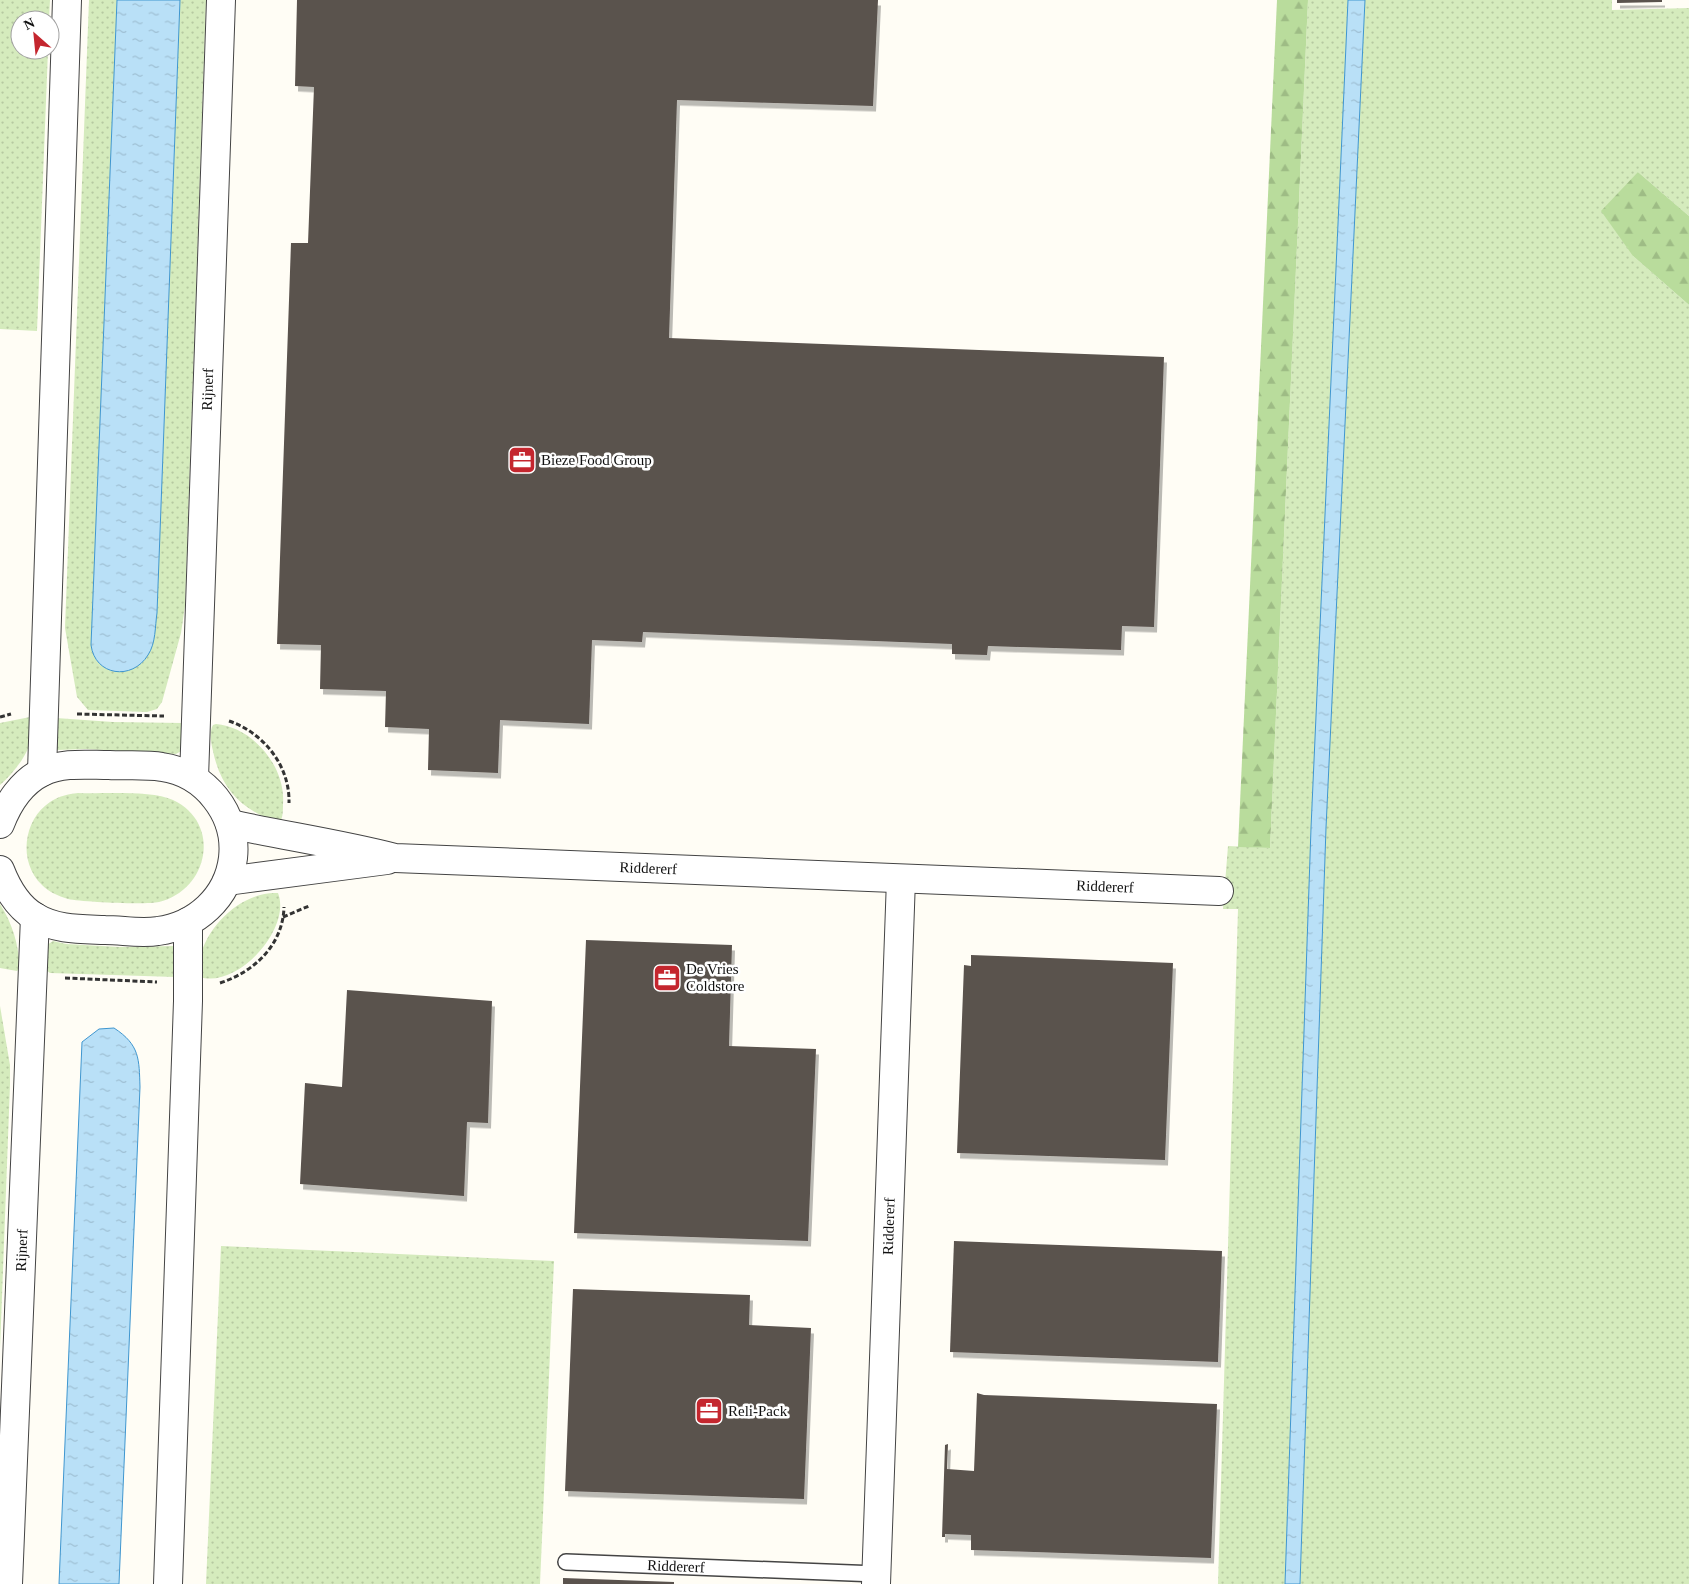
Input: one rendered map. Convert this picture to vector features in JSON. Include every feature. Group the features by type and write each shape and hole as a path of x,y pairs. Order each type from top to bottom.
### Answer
{"street":[{"path":"42,772 67,0"},
{"name":"Rijnerf","path":"194,778 221,0"},
{"path":"0,870 11,894 35,918 65,928 156,932 178,927 188,922 215,901 227,881 233,858 230,824 215,798 194,778 162,767 73,765 42,772 16,793 2,815"},
{"name":"Riddererf","path":"230,824 288,836 338,843 395,858"},
{"name":"Riddererf","path":"227,881 395,858 1219,890"},
{"name":"Riddererf","path":"877,1579 901,879"},
{"name":"Rijnerf","path":"8,1584 35,918"},
{"path":"168,1584 188,1001 188,922"}],"lane":[{"name":"Riddererf","path":"566,1562 877,1579"}],"green space":[{"path":"0,0 50,0 50,10 10,10 10,60 48,60 37,331 0,329"},
{"path":"89,0 117,0 91,645 157,613 180,0 206,0 185,606 181,633 162,702 157,709 147,712 88,710 77,697 65,628"},
{"path":"1277,0 1308,0 1270,848 1238,847"},
{"path":"1308,0 1348,0 1311,828 1285,1584 1218,1584 1238,909 1223,909 1228,846 1270,848"},
{"path":"1365,0 1612,0 1612,10 1689,8 1689,216 1638,172 1633,256 1689,305 1689,1584 1300,1584 1326,828"},
{"path":"1638,172 1689,216 1689,305 1633,256 1601,211"},
{"path":"30,717 32,736 29,745 20,763 0,785 0,723"},
{"path":"56,718 113,722 182,723 184,724 183,750 176,754 86,749 57,750 54,749"},
{"path":"213,725 230,727 243,733 264,751 273,763 279,776 282,790 283,811 280,823 255,812 228,788 217,765 212,745 211,731"},
{"path":"78,793 152,795 173,800 189,810 199,824 203,839 203,855 198,871 189,884 176,895 159,902 141,903 68,899 54,894 42,885 34,876 29,865 27,842 29,830 34,819 50,802 57,798"},
{"path":"278,893 280,907 277,923 269,939 258,953 245,965 230,974 215,978 200,977 200,958 204,946 210,934 228,912 252,898"},
{"path":"0,904 12,927 16,942 20,968 17,971 0,968"},
{"path":"53,941 66,944 119,947 177,946 175,977 50,973 46,970 47,945"},
{"path":"0,1006 10,1065 10,1085 0,1349"},
{"path":"221,1246 554,1261 540,1584 206,1584"}],"water":[{"path":"117,0 180,0 157,613 151,650 141,663 133,669 124,671 107,669 99,663 91,645"},
{"path":"1348,0 1365,0 1326,828 1300,1584 1285,1584 1311,828"},
{"path":"114,1028 129,1040 136,1053 140,1087 119,1584 59,1584 82,1042 99,1029"}],"building":[{"path":"297,0 878,0 873,106 677,100 669,338 1164,357 1154,627 1122,626 1121,650 988,646 987,655 952,654 952,644 643,632 642,642 592,640 589,724 500,720 498,773 428,770 429,729 385,727 386,691 320,689 321,645 277,644 291,243 308,243 314,87 295,86"},
{"path":"1617,0 1662,0 1662,2 1617,3"},
{"path":"586,940 732,945 729,1046 816,1049 808,1241 574,1233"},
{"path":"971,955 1173,963 1165,1160 957,1153 964,965 971,966"},
{"path":"347,990 492,1001 488,1123 467,1122 464,1196 300,1184 305,1083 342,1087"},
{"path":"954,1241 1222,1251 1218,1362 950,1352"},
{"path":"573,1289 750,1295 749,1325 811,1328 804,1499 565,1491"},
{"path":"977,1393 984,1395 1217,1404 1211,1558 971,1550 971,1535 945,1534 945,1537 942,1537 945,1445 948,1444 947,1469 974,1471"},
{"path":"563,1578 674,1582 674,1584 563,1584"}],"place":[{"name":"Bieze Food Group","path":"522,460"},
{"name":"De Vries Coldstore","path":"667,978"},
{"name":"Reli-Pack","path":"709,1411"}]}
